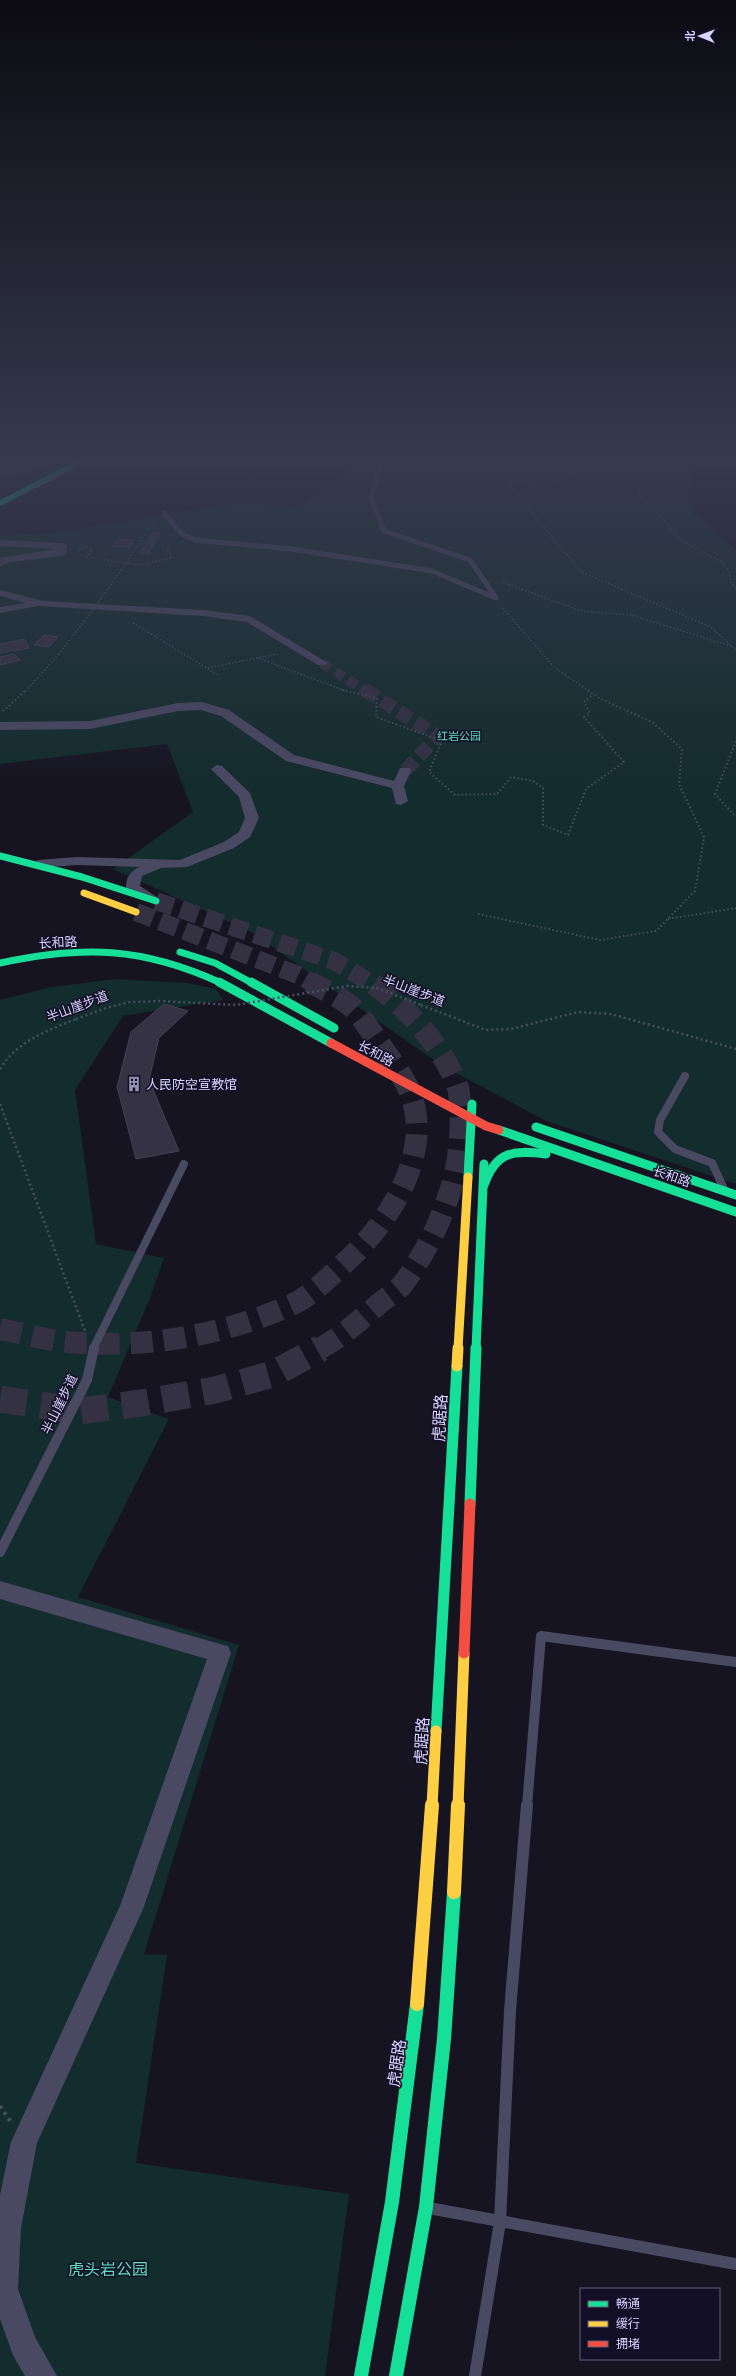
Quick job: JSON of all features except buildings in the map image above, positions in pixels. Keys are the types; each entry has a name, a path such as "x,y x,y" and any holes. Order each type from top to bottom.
{"street":[{"path":"0,593 43,604 203,613 250,619 322,663"},
{"path":"0,610 43,604"},
{"path":"0,726 90,725 178,707 202,706 225,714 290,758 398,786"},
{"path":"38,864 76,861 182,864 229,845 245,834 252,818 245,796 217,769"},
{"path":"401,801 398,786 405,771"},
{"path":"0,856 38,864 156,901"},
{"path":"156,901 133,888 133,880 137,872 163,864"},
{"path":"72,888 136,912"},
{"path":"170,948 215,963 340,1032"},
{"name":"长和路","path":"0,963 38,956 86,954 127,955 158,959 201,974 486,1126 736,1212"},
{"name":"虎踞路","path":"361,2376 392,2202 414,2038 428,1882 472,1104"},
{"name":"长和路","path":"524,1123 736,1195"},
{"path":"483,1192 492,1163 506,1155 526,1152 548,1154 591,1163"},
{"path":"396,2376 426,2207 444,2039 454,1888 484,1155"},
{"path":"0,1590 220,1653 131,1909 24,2142 6,2228 4,2289 23,2345 42,2376"}],"lane":[{"path":"406,567 432,571 496,598"},
{"path":"475,567 496,598"},
{"path":"685,1076 660,1120 658,1132 675,1149 712,1163 726,1192"},
{"name":"半山崖步道","path":"0,1552 87,1380 92,1352 184,1164"},
{"path":"475,2376 500,2222 510,2011 541,1636 736,1662"},
{"path":"392,2202 736,2264"}],"path":[{"path":"9,706 46,670 73,638 123,567"},
{"path":"577,567 581,572 711,627 736,650"},
{"path":"726,567 729,571 731,583 736,588"},
{"path":"479,573 581,611 631,615 733,647"},
{"path":"478,914 600,940 656,932 695,891 704,837 679,784 682,748 652,722 593,695 554,667 496,598"},
{"path":"109,608 218,675"},
{"path":"207,668 300,649"},
{"path":"258,658 334,688 377,698 376,717 442,741 429,772 455,795 497,794 511,777 533,781 544,788 543,825 568,835 586,789 624,762 584,717 590,713 584,702 593,695"},
{"path":"736,741 715,794 736,817"},
{"path":"668,919 736,908"},
{"name":"半山崖步道","path":"0,1069 4,1061 37,1036 76,1019 129,1002 154,1001 211,1006 251,1004 330,987 362,986 387,991 438,1013 486,1030 511,1029 578,1012 611,1014 736,1049"},
{"path":"0,1104 92,1352"}],"green space":[{"name":"红岩公园","path":"0,567 736,567 736,1184 546,1121 441,1065 251,932 113,869 193,812 167,744 0,764"},
{"name":"虎头岩公园","path":"115,979 187,983 216,989 223,1000 123,1016 75,1090 96,1244 164,1258 150,1298 108,1397 169,1419 78,1597 239,1645 144,1954 167,1955 136,2163 349,2194 325,2376 0,2376 0,1000 52,987"}],"tunnel":[{"path":"322,663 366,691"},
{"path":"365,690 438,736 405,771"},
{"path":"156,901 334,961 371,983"},
{"path":"136,912 298,975 312,983"},
{"path":"0,1329 59,1341 96,1344 125,1344 183,1338 211,1332 266,1315 300,1300 316,1289 366,1241 394,1204 404,1183 412,1161 416,1139 416,1117 411,1095 405,1081 360,1016 344,1001 310,982"},
{"path":"319,1349 351,1328 403,1284 428,1245 438,1223 454,1178 458,1155 460,1132 459,1095 452,1073 444,1058 422,1028 396,1002 370,982"},
{"path":"0,1399 80,1411 142,1403 215,1390 273,1374 321,1348"}],"traffic: fast":[{"path":"0,856 82,877 156,901"},
{"path":"0,963 39,955 100,951 120,952 159,959 181,966 225,985 331,1043"},
{"path":"180,952 215,963 334,1028"},
{"path":"468,1177 472,1104"},
{"path":"536,1127 736,1195"},
{"path":"499,1130 736,1212"},
{"path":"484,1185 488,1173 493,1165 506,1155 524,1152 546,1154"},
{"path":"470,1504 484,1164"},
{"path":"436,1731 457,1366"},
{"path":"396,2376 426,2207 444,2039 454,1892"},
{"path":"361,2376 392,2202 417,2004"}],"traffic: slow":[{"path":"84,893 136,912"},
{"path":"457,1366 468,1177"},
{"path":"454,1892 464,1653"},
{"path":"417,2004 427,1882 436,1731"}],"traffic: jam":[{"path":"331,1043 486,1126 499,1130"},
{"path":"464,1653 470,1504"}],"place":[{"name":"人民防空宣教馆","path":"134,1084"}]}
